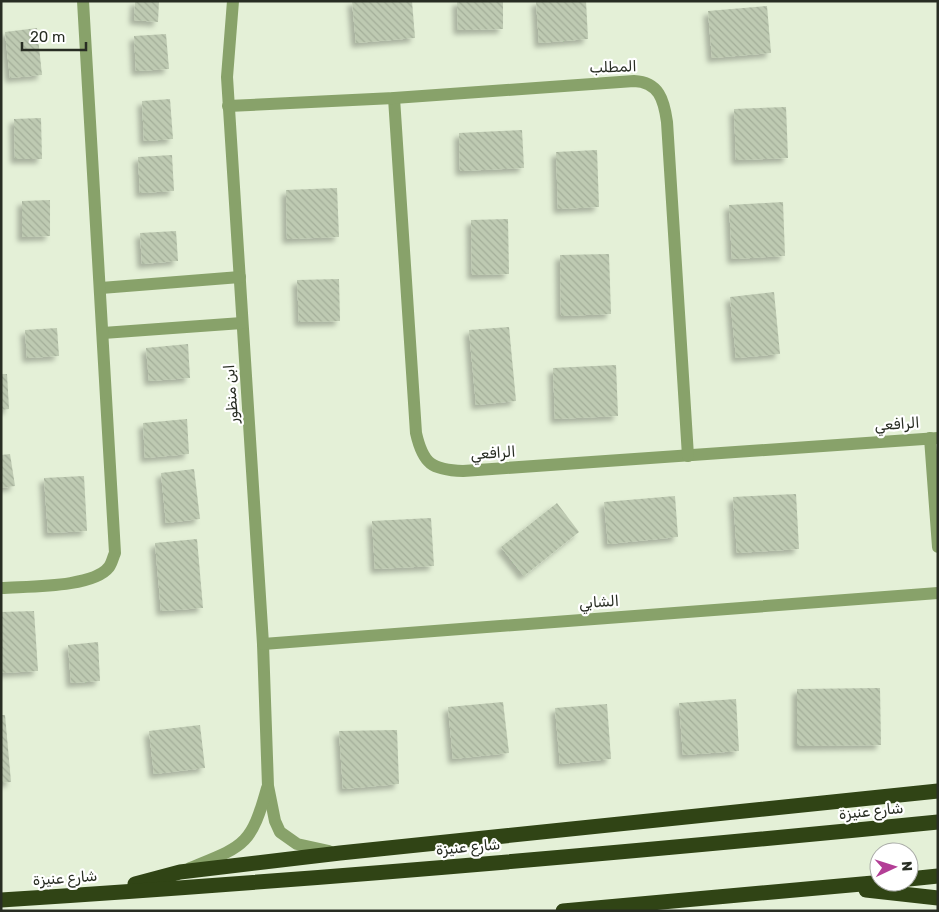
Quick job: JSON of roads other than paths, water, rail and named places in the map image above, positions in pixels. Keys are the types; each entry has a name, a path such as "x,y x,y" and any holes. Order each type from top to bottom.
{"highway":[{"path":"103,894 180,872 340,853 938,791"},
{"name":"شارع عنيزة","path":"1,900 103,894 715,844 938,822"},
{"path":"919,878 938,876"},
{"path":"563,911 869,884"},
{"path":"835,887 938,898"}],"street":[{"path":"1,588 83,581 98,576 109,567 115,553 104,333 82,1"},
{"name":"ابن منظور","path":"232,1 227,77 228,106 264,644 268,786 275,820 280,832 297,844 340,853"},
{"name":"المطلب","path":"228,106 394,98 634,81 644,81 655,87 661,95 667,122 688,456"},
{"name":"الرافعي","path":"394,98 416,433 420,451 428,463 444,470 464,471 934,438 938,547"},
{"path":"101,288 240,277"},
{"path":"104,333 242,323"},
{"name":"الشابي","path":"264,644 938,593"},
{"name":"ابن منظور","path":"180,872 235,850 249,836 258,821 268,786"}]}
